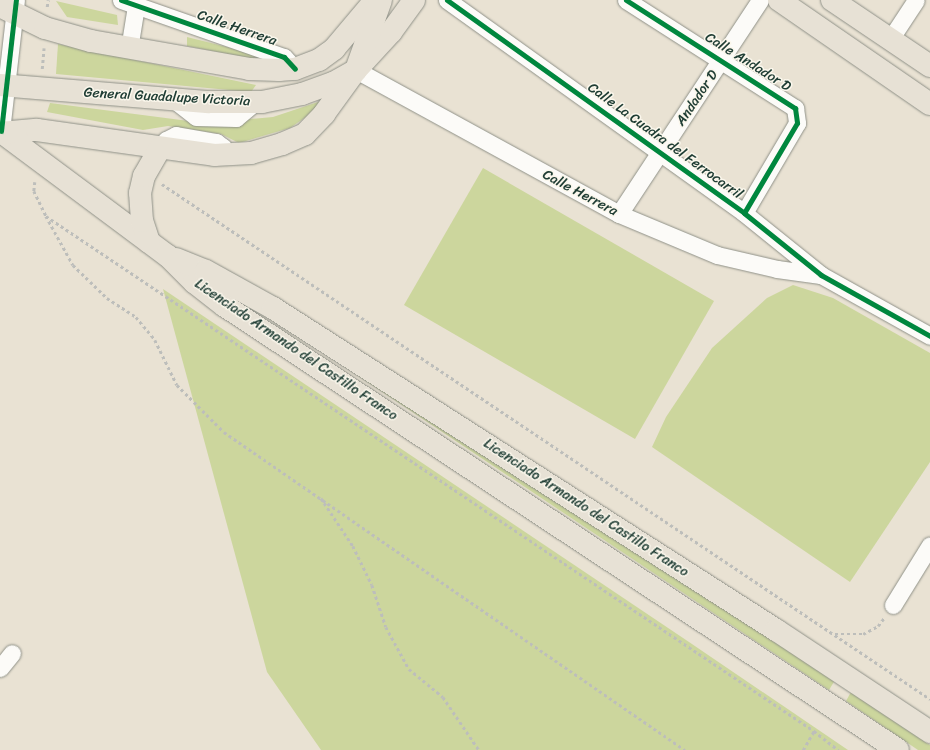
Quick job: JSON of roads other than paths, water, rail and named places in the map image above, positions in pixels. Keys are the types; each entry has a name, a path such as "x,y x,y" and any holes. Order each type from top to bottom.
{"main road":[{"path":"10,7 45,28 129,49 249,69 295,69 319,60 334,49 376,0"},
{"path":"0,131 37,130 160,148 226,155 251,153 282,144 305,134 324,114 356,70 381,0"},
{"name":"General Guadalupe Victoria","path":"4,86 173,99 254,102 302,94 333,83 356,70 391,32 414,0"},
{"path":"779,0 930,104"},
{"path":"832,0 891,38 930,66"},
{"path":"0,131 168,256"},
{"path":"149,242 139,207 145,172 160,148"},
{"name":"Licenciado Armando del Castillo Franco","path":"168,256 206,271 273,308 776,630 930,732"},
{"name":"Licenciado Armando del Castillo Franco","path":"168,256 194,282 242,318 898,750"}],"street":[{"name":"Calle La Cuadra del Ferrocarril","path":"448,0 744,213 820,275 930,336"},
{"name":"Calle Andador D","path":"626,0 788,101 798,115 797,123 744,213"},
{"name":"Andador D","path":"619,214 722,61 760,0"},
{"path":"891,38 916,0"},
{"name":"Calle Herrera","path":"128,3 284,57 295,69"},
{"path":"128,3 129,49"},
{"path":"0,131 10,7"},
{"name":"Calle Herrera","path":"356,70 619,214 717,255 777,269 820,275"},
{"path":"893,605 930,545"},
{"path":"0,668 12,653"}]}
